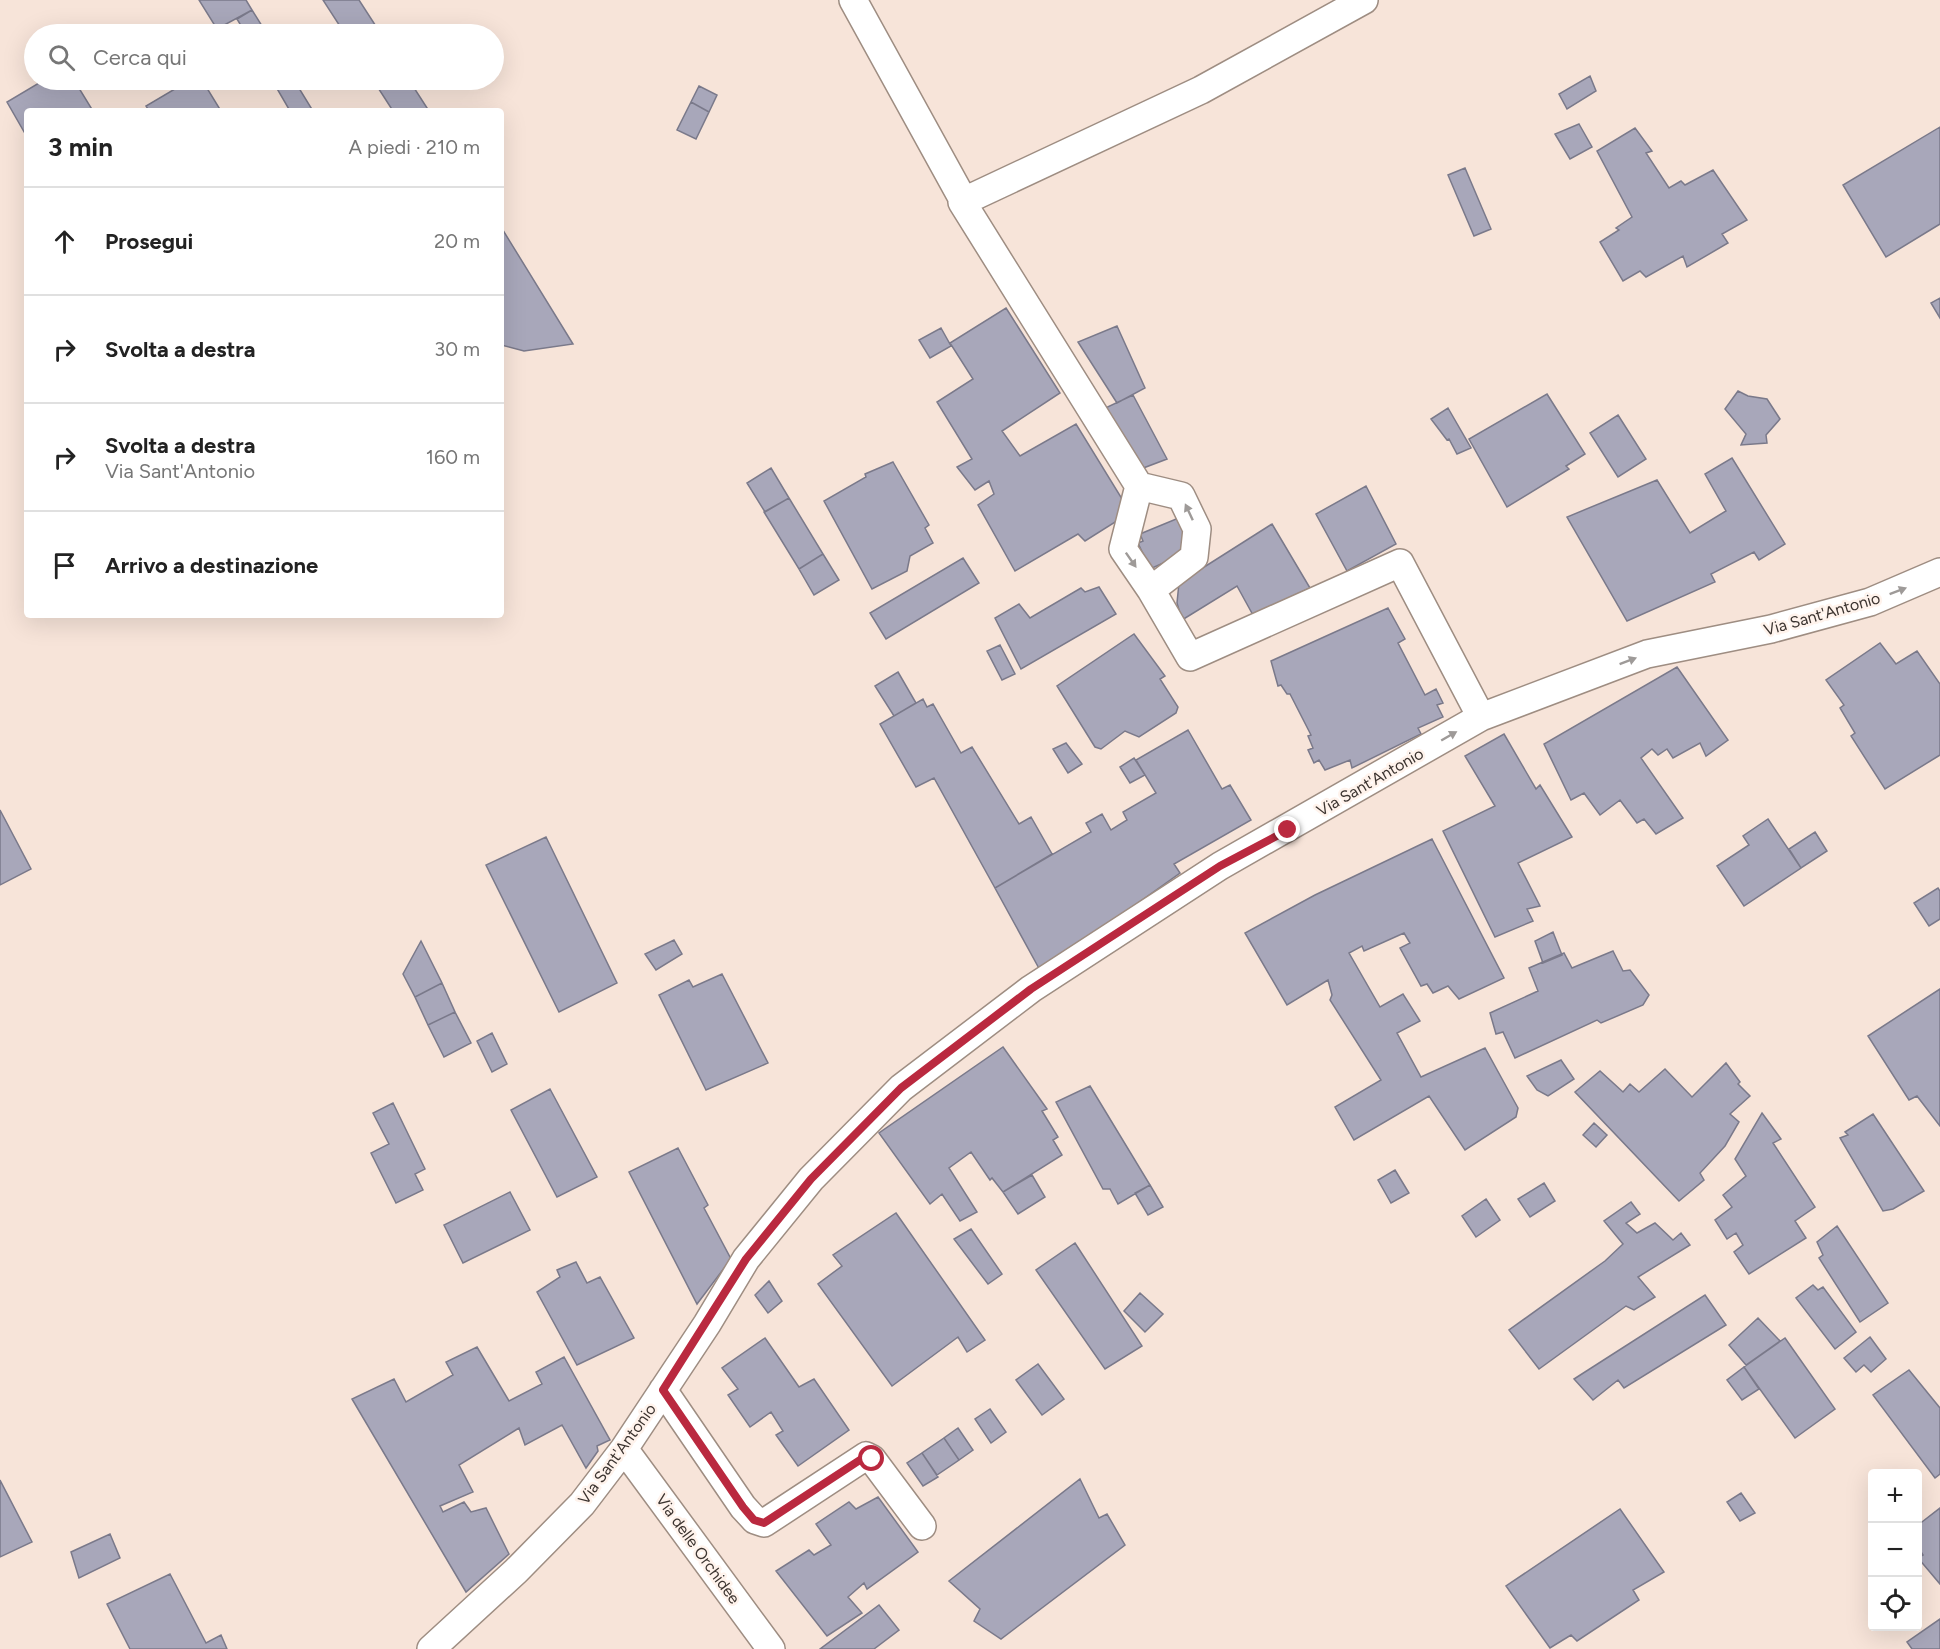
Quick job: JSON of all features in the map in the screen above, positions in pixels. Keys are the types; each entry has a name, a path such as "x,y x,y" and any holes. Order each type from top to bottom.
{"street":[{"path":"853,0 961,196"},
{"path":"1152,590 1194,557 1197,529 1181,496 1139,486 962,202 1201,90 1364,0"},
{"path":"1139,486 1123,549 1152,590 1190,657 1400,563 1481,717"},
{"name":"Via Sant'Antonio","path":"431,1649 516,1571 582,1504 624,1449 746,1259 811,1179 901,1088 1031,989 1220,866 1288,830 1481,717 1647,654 1771,629 1870,602 1940,572"},
{"path":"663,1390 754,1520 764,1523 866,1456 872,1459 922,1526"},
{"name":"Via delle Orchidee","path":"624,1449 771,1649"}],"building":[{"path":"199,0 246,0 252,10 226,24 214,24"},
{"path":"323,0 359,0 375,24 339,24"},
{"path":"252,10 261,24 240,24 237,19"},
{"path":"1590,76 1596,91 1567,109 1559,94"},
{"path":"699,86 717,95 709,112 691,102"},
{"path":"27,90 80,90 91,108 24,108 24,132 7,102"},
{"path":"173,90 208,90 219,108 147,108 146,106"},
{"path":"278,90 300,90 311,108 288,108"},
{"path":"379,90 415,90 427,108 391,108"},
{"path":"691,102 709,112 696,139 677,130"},
{"path":"1579,124 1592,147 1570,159 1555,134"},
{"path":"1940,127 1940,224 1886,257 1843,185"},
{"path":"1635,128 1652,151 1646,153 1669,188 1681,181 1685,185 1713,170 1747,220 1722,234 1728,243 1687,267 1683,256 1646,277 1640,271 1623,281 1600,242 1619,230 1616,228 1632,217 1597,151"},
{"path":"1465,168 1491,229 1474,236 1448,175"},
{"path":"504,232 573,344 524,351 504,346"},
{"path":"1940,298 1940,318 1931,303"},
{"path":"1006,308 1060,393 1002,431 1020,456 1076,424 1127,507 1120,519 1085,541 1078,534 1015,571 978,505 994,494 989,481 975,490 957,467 972,459 937,402 973,379 950,343"},
{"path":"1117,326 1145,388 1117,403 1078,342"},
{"path":"941,328 951,346 930,358 919,340"},
{"path":"1738,391 1748,396 1767,399 1780,419 1766,435 1767,443 1741,445 1746,434 1725,409"},
{"path":"1547,394 1585,454 1566,466 1569,469 1507,507 1469,439"},
{"path":"1133,395 1167,459 1138,470 1099,411"},
{"path":"1448,408 1471,448 1457,454 1449,439 1447,440 1431,419"},
{"path":"1618,415 1646,459 1618,477 1590,433"},
{"path":"1732,458 1785,544 1759,560 1754,552 1711,574 1715,582 1627,621 1567,517 1657,480 1690,533 1726,511 1705,474"},
{"path":"893,462 929,525 925,528 933,543 910,556 907,571 872,589 824,501 866,477 865,474"},
{"path":"771,468 789,498 765,512 747,483"},
{"path":"1366,486 1396,544 1347,571 1316,514"},
{"path":"789,498 823,554 799,569 764,512"},
{"path":"1181,517 1190,551 1150,569 1138,543 1143,541 1140,534"},
{"path":"1272,524 1310,588 1253,615 1237,586 1182,620 1177,603 1179,583"},
{"path":"823,554 839,580 814,595 799,569"},
{"path":"963,558 979,583 886,639 870,613"},
{"path":"1099,587 1116,614 1021,669 995,618 1019,604 1030,618 1081,588 1085,592"},
{"path":"1388,608 1405,639 1398,643 1425,695 1436,689 1443,703 1437,705 1443,717 1418,728 1421,734 1352,768 1350,760 1325,770 1319,760 1314,763 1308,750 1313,748 1308,736 1311,735 1290,694 1287,694 1281,685 1278,686 1271,661"},
{"path":"1134,634 1165,676 1160,679 1178,707 1176,713 1139,737 1125,731 1101,749 1095,747 1057,686"},
{"path":"1880,643 1896,664 1917,651 1940,684 1940,755 1885,789 1851,736 1855,733 1840,708 1844,705 1826,680"},
{"path":"1000,645 1015,674 1002,680 987,651"},
{"path":"1677,667 1728,740 1706,756 1700,743 1673,758 1667,749 1658,755 1652,749 1641,758 1683,818 1656,834 1644,819 1637,823 1620,800 1600,815 1584,793 1571,800 1544,744"},
{"path":"898,672 916,703 894,716 875,686"},
{"path":"923,699 927,707 933,704 961,753 972,747 1019,824 1031,817 1052,854 995,888 934,778 916,787 880,724"},
{"path":"1188,730 1222,789 1230,785 1251,820 1174,864 1180,873 1041,972 995,888 1091,832 1086,823 1102,814 1111,830 1127,820 1123,812 1156,793 1136,760"},
{"path":"1504,734 1536,789 1540,785 1572,837 1518,863 1540,906 1527,909 1533,921 1495,937 1443,831 1495,806 1465,756"},
{"path":"1066,743 1082,764 1068,773 1053,749"},
{"path":"1134,758 1145,775 1130,783 1120,767"},
{"path":"0,810 31,869 0,885"},
{"path":"1768,819 1801,868 1744,906 1717,866 1749,845 1743,836"},
{"path":"1815,832 1827,851 1801,868 1789,849"},
{"path":"546,837 617,983 559,1012 486,865"},
{"path":"1432,839 1504,978 1459,999 1448,986 1433,993 1427,984 1421,986 1400,948 1410,943 1404,933 1364,951 1362,946 1349,953 1380,1007 1403,994 1420,1021 1397,1033 1421,1077 1485,1048 1518,1108 1516,1117 1465,1150 1429,1096 1354,1140 1335,1107 1381,1080 1330,1000 1332,995 1328,980 1287,1005 1245,933 1315,895"},
{"path":"1938,888 1940,891 1940,919 1929,926 1914,903"},
{"path":"1553,932 1562,955 1543,963 1535,941"},
{"path":"674,940 682,954 656,970 645,954"},
{"path":"421,941 442,983 415,997 403,974"},
{"path":"1613,951 1623,971 1630,970 1649,995 1643,1005 1601,1023 1597,1020 1515,1058 1503,1032 1496,1034 1490,1013 1538,991 1529,968 1564,953 1572,968"},
{"path":"722,974 768,1063 706,1090 659,995 689,980 693,987"},
{"path":"442,983 455,1012 428,1025 415,997"},
{"path":"1940,989 1940,1126 1917,1096 1909,1100 1868,1036"},
{"path":"455,1012 471,1043 444,1057 428,1025"},
{"path":"492,1033 507,1064 492,1072 477,1041"},
{"path":"1003,1047 1047,1109 1042,1111 1058,1137 1053,1140 1062,1155 1003,1192 992,1178 990,1180 971,1152 949,1168 977,1212 960,1221 942,1194 930,1204 879,1133"},
{"path":"1561,1060 1574,1079 1548,1096 1537,1090 1527,1076"},
{"path":"1726,1063 1740,1082 1738,1084 1750,1096 1730,1114 1739,1122 1725,1146 1700,1173 1704,1180 1679,1201 1575,1092 1600,1071 1623,1092 1630,1084 1639,1092 1665,1069 1692,1097"},
{"path":"1090,1086 1150,1185 1118,1204 1110,1189 1103,1189 1056,1102"},
{"path":"550,1089 597,1177 557,1197 511,1110"},
{"path":"393,1103 425,1169 415,1174 423,1190 396,1203 371,1153 389,1144 373,1113"},
{"path":"1762,1113 1781,1139 1773,1143 1815,1207 1795,1221 1806,1238 1749,1274 1734,1252 1743,1245 1736,1233 1727,1239 1715,1220 1732,1207 1723,1195 1746,1176 1735,1159"},
{"path":"1873,1114 1924,1191 1893,1209 1883,1211 1840,1138 1848,1135 1845,1132"},
{"path":"1594,1123 1607,1135 1596,1147 1583,1135"},
{"path":"678,1148 708,1205 704,1208 731,1259 697,1304 629,1172"},
{"path":"1395,1170 1409,1193 1391,1203 1378,1180"},
{"path":"1032,1175 1045,1197 1018,1214 1003,1192"},
{"path":"1544,1183 1555,1201 1530,1217 1518,1199"},
{"path":"1150,1185 1163,1207 1148,1215 1135,1193"},
{"path":"510,1192 530,1230 463,1263 444,1225"},
{"path":"1486,1199 1500,1220 1476,1237 1462,1216"},
{"path":"1631,1202 1640,1214 1626,1223 1637,1233 1655,1223 1673,1240 1681,1233 1690,1245 1638,1277 1655,1297 1634,1310 1626,1306 1539,1369 1509,1330 1605,1261 1623,1244 1604,1221"},
{"path":"896,1213 985,1340 967,1352 958,1337 892,1386 818,1284 842,1266 833,1255"},
{"path":"1837,1226 1888,1303 1860,1322 1819,1258 1823,1255 1817,1242"},
{"path":"971,1229 1002,1274 988,1284 954,1239"},
{"path":"1075,1243 1142,1346 1105,1369 1036,1270"},
{"path":"576,1262 587,1283 600,1277 634,1338 577,1365 537,1292 560,1277 557,1270"},
{"path":"769,1281 782,1301 768,1313 755,1295"},
{"path":"1813,1285 1818,1290 1823,1287 1856,1332 1835,1349 1796,1298"},
{"path":"1140,1293 1163,1314 1145,1332 1124,1311"},
{"path":"1705,1295 1726,1325 1624,1388 1618,1380 1593,1400 1574,1379"},
{"path":"1758,1318 1780,1341 1746,1365 1729,1345"},
{"path":"1870,1337 1886,1359 1871,1372 1864,1365 1856,1372 1844,1358"},
{"path":"765,1338 799,1387 814,1379 849,1430 798,1466 776,1435 783,1431 771,1412 750,1427 728,1395 738,1389 722,1368"},
{"path":"1785,1338 1835,1409 1795,1438 1744,1367"},
{"path":"477,1347 509,1401 542,1384 536,1372 564,1357 610,1440 597,1446 598,1451 586,1468 562,1425 525,1445 519,1428 459,1465 473,1492 440,1506 443,1512 464,1502 471,1512 486,1508 509,1554 466,1592 352,1399 394,1379 406,1402 453,1375 446,1362"},
{"path":"1038,1364 1064,1399 1042,1415 1016,1380"},
{"path":"1744,1367 1759,1389 1742,1400 1727,1380"},
{"path":"1909,1370 1940,1408 1940,1474 1935,1478 1873,1395"},
{"path":"990,1409 1006,1432 991,1443 975,1419"},
{"path":"958,1428 973,1450 959,1460 944,1438"},
{"path":"944,1438 959,1460 937,1475 922,1453"},
{"path":"922,1453 938,1477 923,1486 907,1463"},
{"path":"1080,1479 1099,1518 1107,1514 1125,1545 1001,1639 974,1621 980,1609 949,1581"},
{"path":"0,1480 32,1542 0,1557"},
{"path":"1741,1493 1755,1513 1740,1521 1727,1502"},
{"path":"878,1497 918,1552 867,1589 864,1583 848,1597 862,1613 827,1636 776,1571 809,1550 814,1555 831,1545 816,1524 849,1502 856,1509"},
{"path":"1940,1508 1940,1584 1922,1563 1922,1522"},
{"path":"1620,1509 1664,1572 1633,1590 1639,1600 1577,1641 1571,1635 1550,1648 1506,1586"},
{"path":"110,1534 120,1558 79,1578 71,1552"},
{"path":"170,1574 206,1643 221,1635 227,1649 130,1649 107,1604"},
{"path":"879,1605 899,1630 874,1649 820,1649"},
{"path":"1940,1619 1940,1649 1912,1649 1907,1642"}],"route":[{"path":"872,1459 866,1456 764,1523 754,1520 663,1390 746,1259 811,1179 901,1088 1031,989 1220,866 1288,830"}]}
